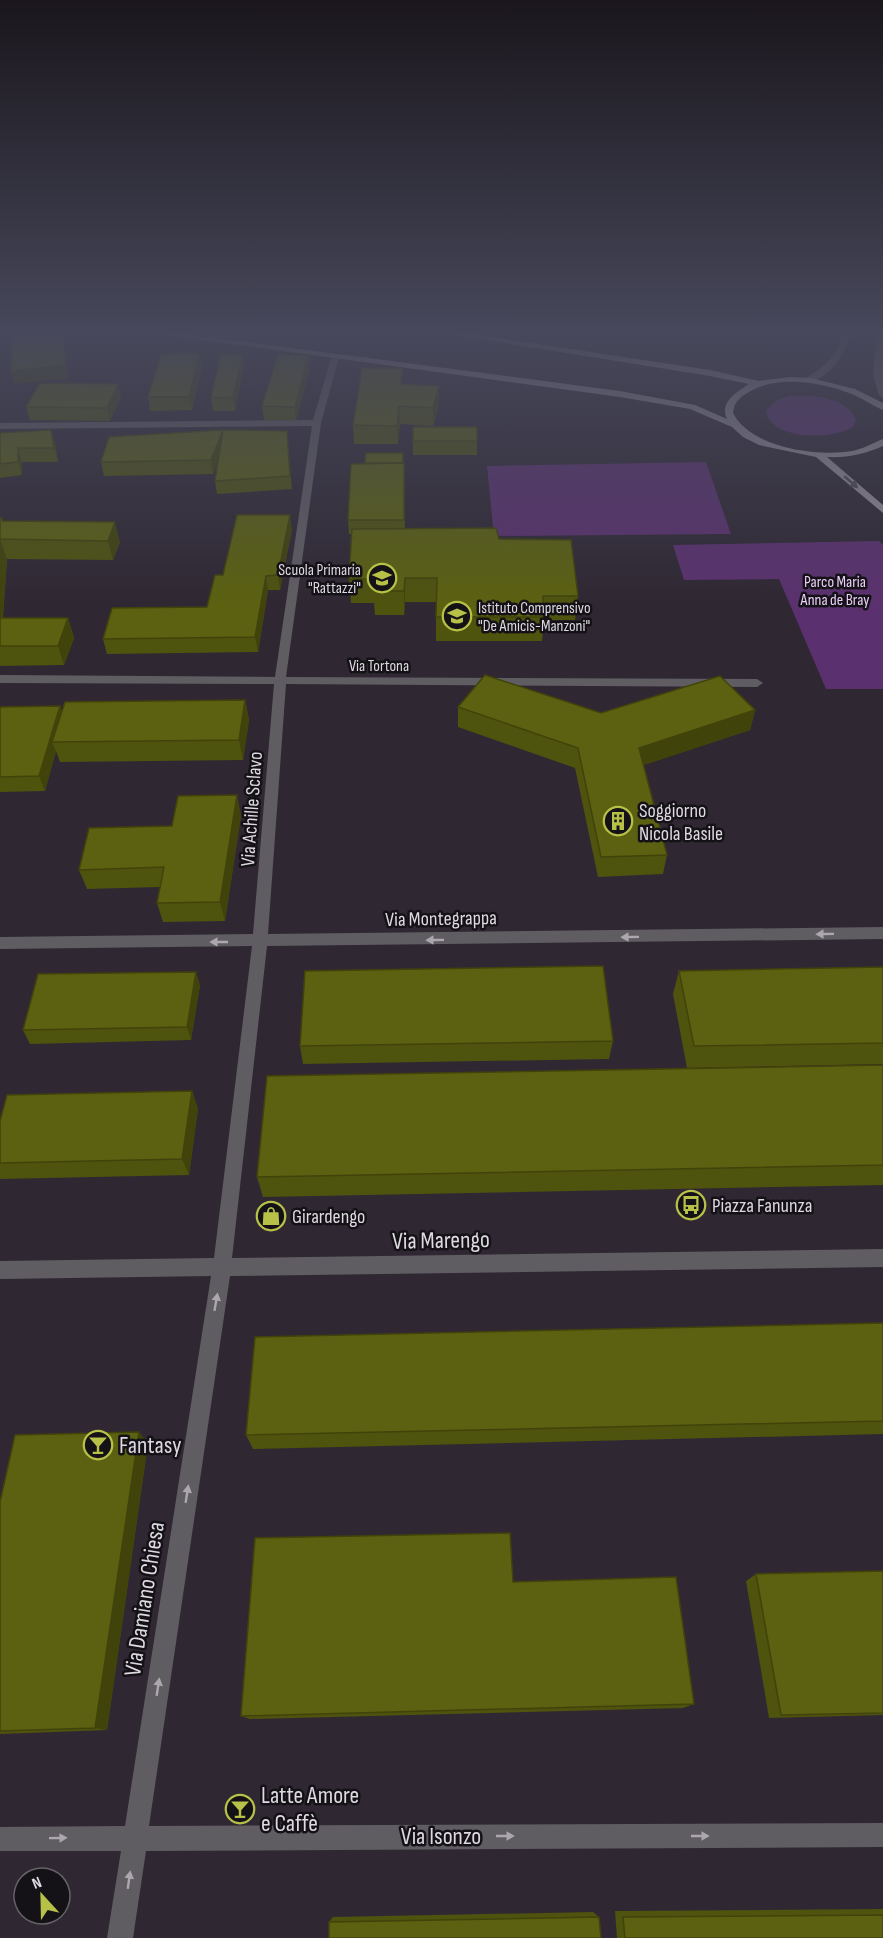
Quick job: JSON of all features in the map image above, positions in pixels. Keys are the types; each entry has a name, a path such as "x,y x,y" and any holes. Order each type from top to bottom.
{"main road":[{"path":"735,424 748,436 768,445 819,455 848,454 872,448 883,442"},
{"path":"819,455 883,510"}],"street":[{"path":"0,426 271,423"},
{"name":"Via Achille Sclavo","path":"222,1267 260,942 280,681 317,423"},
{"name":"Via Tortona","path":"0,679 758,683"},
{"name":"Via Montegrappa","path":"0,943 260,942 883,933"},
{"name":"Via Marengo","path":"0,1270 883,1258"},
{"name":"Via Damiano Chiesa","path":"120,1938 222,1267"},
{"name":"Via Isonzo","path":"0,1839 883,1835"}],"green space":[{"path":"773,423 855,423 853,427 844,431 817,436 803,435 778,428"},
{"path":"706,462 731,534 494,536 487,466"},
{"name":"Parco Maria Anna de Bray","path":"879,541 883,545 883,689 826,689 779,579 684,580 673,545"}],"building":[{"path":"353,423 397,423 397,426"},
{"path":"413,427 477,427 477,441 413,441"},
{"path":"51,430 54,448 18,448 18,462 0,464 0,433"},
{"path":"223,430 211,460 101,462 109,437"},
{"path":"223,430 287,431 290,476 215,481"},
{"path":"366,453 403,453 403,463 365,463"},
{"path":"404,463 404,520 348,520 351,464"},
{"path":"237,515 290,515 278,575 266,576 255,637 103,639 112,608 207,607 215,575 223,575"},
{"path":"0,518 2,521 115,522 108,541 0,539"},
{"path":"496,528 499,539 571,540 578,596 543,596 544,617 436,617 437,578 405,578 404,591 374,591 374,579 349,579 352,529"},
{"path":"0,618 68,618 58,646 0,646"},
{"name":"Soggiorno Nicola Basile","path":"485,675 601,713 720,676 755,710 639,748 667,855 601,857 578,748 458,707"},
{"path":"245,700 239,740 52,742 65,702"},
{"path":"60,706 39,776 0,777 0,707"},
{"path":"237,795 220,902 157,903 164,867 79,870 89,828 172,826 178,796"},
{"path":"603,966 613,1041 300,1046 305,971"},
{"path":"883,967 883,1043 694,1046 679,971"},
{"path":"196,972 187,1027 23,1030 38,974"},
{"path":"883,1065 883,1165 257,1177 267,1076"},
{"path":"192,1091 182,1159 0,1163 0,1121 7,1095"},
{"path":"883,1323 883,1421 246,1435 255,1337"},
{"path":"139,1432 95,1728 0,1731 0,1502 15,1435"},
{"path":"510,1533 513,1582 676,1577 694,1704 241,1716 255,1538"},
{"path":"883,1571 883,1713 781,1715 756,1574"},
{"path":"883,1915 883,1938 625,1938 623,1917"},
{"path":"599,1917 601,1938 329,1938 329,1922"}],"place":[{"name":"Scuola Primaria \"Rattazzi\"","path":"382,578"},
{"name":"Istituto Comprensivo \"De Amicis-Manzoni\"","path":"457,616"},
{"name":"Soggiorno Nicola Basile","path":"618,821"},
{"name":"Piazza Fanunza","path":"691,1205"},
{"name":"Girardengo","path":"271,1216"},
{"name":"Fantasy","path":"98,1445"},
{"name":"Latte Amore e Caffè","path":"240,1809"}]}
